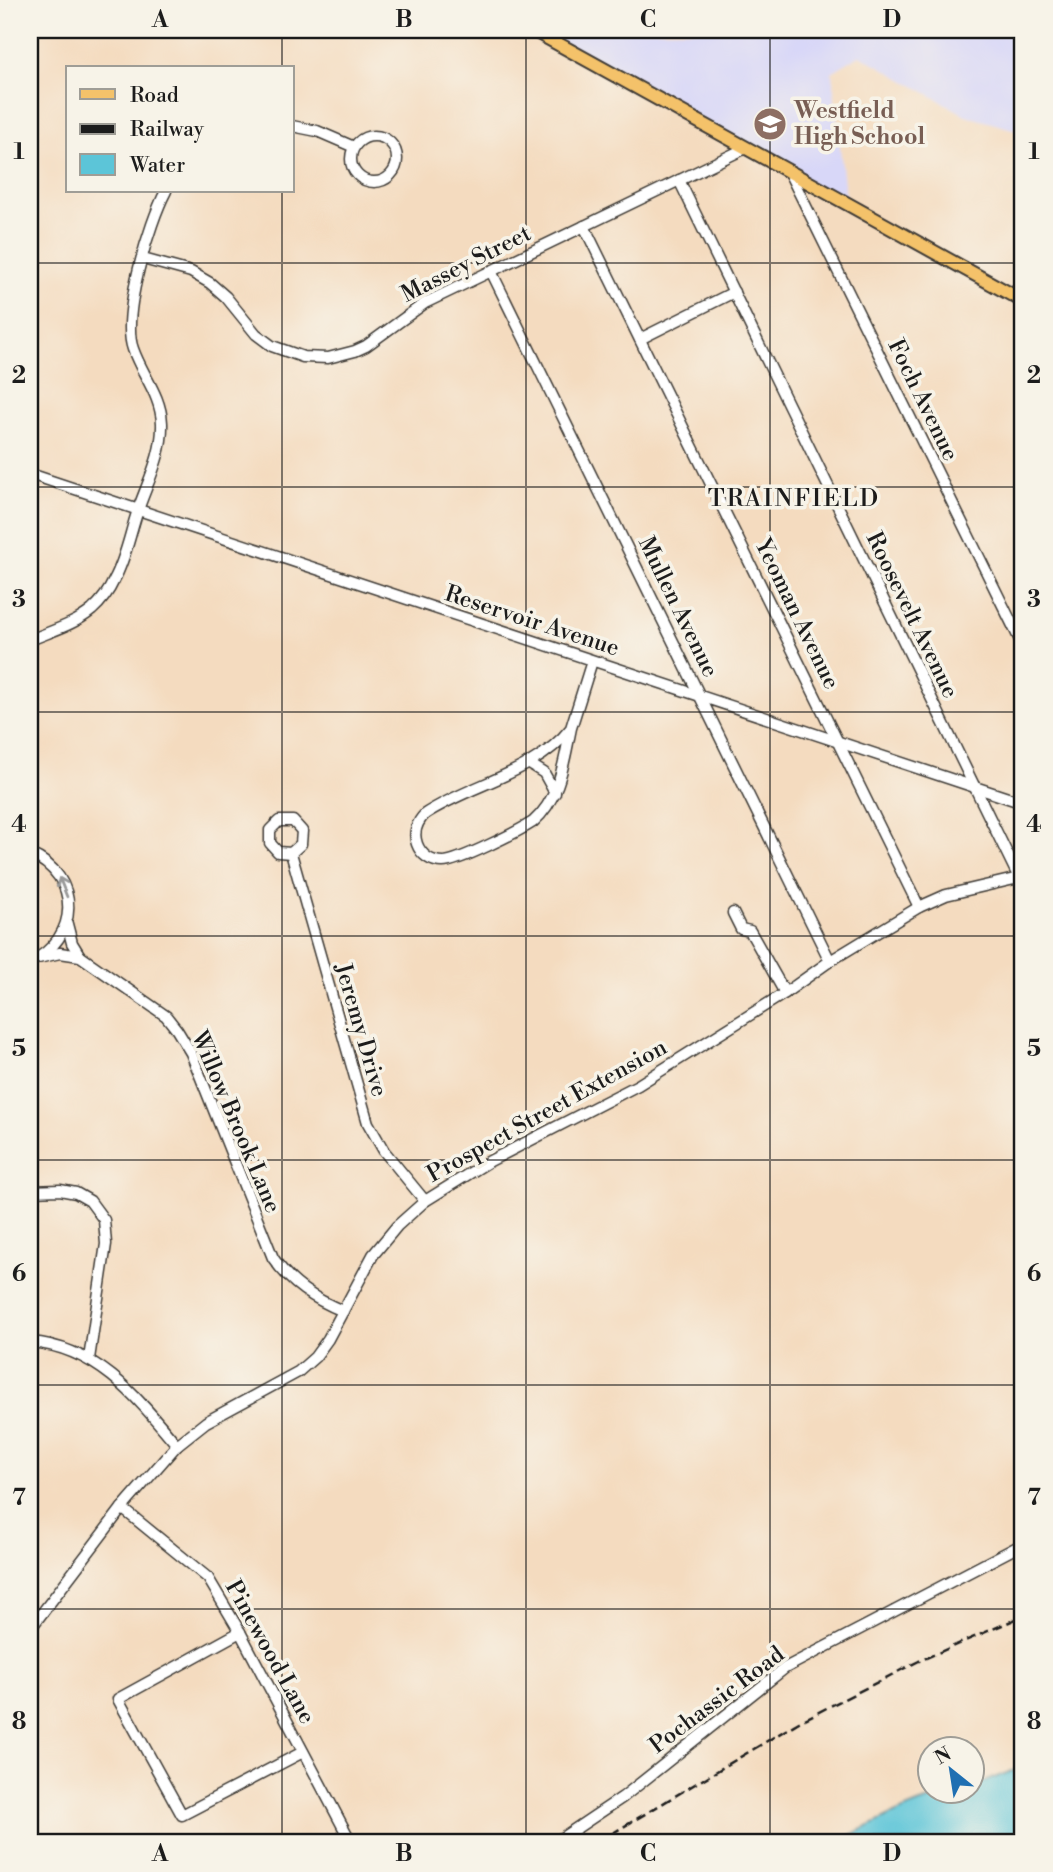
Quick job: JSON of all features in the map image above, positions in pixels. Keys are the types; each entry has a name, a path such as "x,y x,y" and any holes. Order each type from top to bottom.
{"main road":[{"path":"533,30 1023,301"}],"street":[{"path":"294,126 328,135 354,147"},
{"path":"369,136 387,140 394,147 397,156 394,170 379,181 370,182 362,178 351,164 354,147 369,136"},
{"name":"Massey Street","path":"143,259 201,277 226,297 263,341 292,355 328,358 355,351 425,303 746,148"},
{"name":"Foch Avenue","path":"789,172 1023,646"},
{"name":"Roosevelt Avenue","path":"679,180 1021,877"},
{"path":"30,640 73,622 99,602 117,574 156,464 162,421 158,401 136,356 129,329 132,299 156,212 166,192"},
{"name":"Yeoman Avenue","path":"584,226 919,907"},
{"name":"Mullen Avenue","path":"491,271 830,961"},
{"path":"640,339 734,292"},
{"name":"Reservoir Avenue","path":"30,474 592,661 837,739 1023,803"},
{"path":"571,728 551,749 528,763 425,814 416,830 416,842 422,852 437,862 455,859 530,824 541,815 555,793 571,728 592,661"},
{"path":"528,763 544,773 555,793"},
{"name":"Jeremy Drive","path":"291,853 365,1114 384,1151 425,1201"},
{"path":"30,854 47,863 59,877 67,894 66,922 72,943 80,956"},
{"name":"Prospect Street Extension","path":"30,1629 122,1508 177,1445 206,1422 306,1366 322,1347 373,1255 397,1226 425,1201 488,1162 638,1085 919,907 947,895 1021,877"},
{"path":"733,913 741,929 750,931 785,993"},
{"path":"34,960 59,939 66,922"},
{"path":"34,960 60,953 80,956"},
{"name":"Willow Brook Lane","path":"80,956 159,1010 177,1030 191,1053 272,1258 287,1277 306,1293 343,1311"},
{"path":"30,1191 60,1190 76,1193 90,1201 104,1220 106,1244 89,1359"},
{"path":"30,1342 62,1348 89,1359 124,1385 177,1445"},
{"name":"Pinewood Lane","path":"122,1508 208,1578 240,1632 351,1842"},
{"name":"Pochassic Road","path":"556,1842 623,1797 785,1668 1023,1544"},
{"path":"240,1632 118,1699 182,1815 303,1752"}],"shaded area":[{"name":"Westfield High School","path":"533,30 1023,30 1023,132 967,116 860,55 832,72 846,203"}],"water":[{"path":"1023,1770 1023,1830 980,1842 838,1842 916,1805 986,1806 986,1781 1012,1771"}],"railway":[{"path":"598,1842 799,1722 919,1661 1023,1616"}],"place":[{"name":"Westfield High School","path":"770,124"}],"district":[{"name":"TRAINFIELD","path":"794,499"}]}
